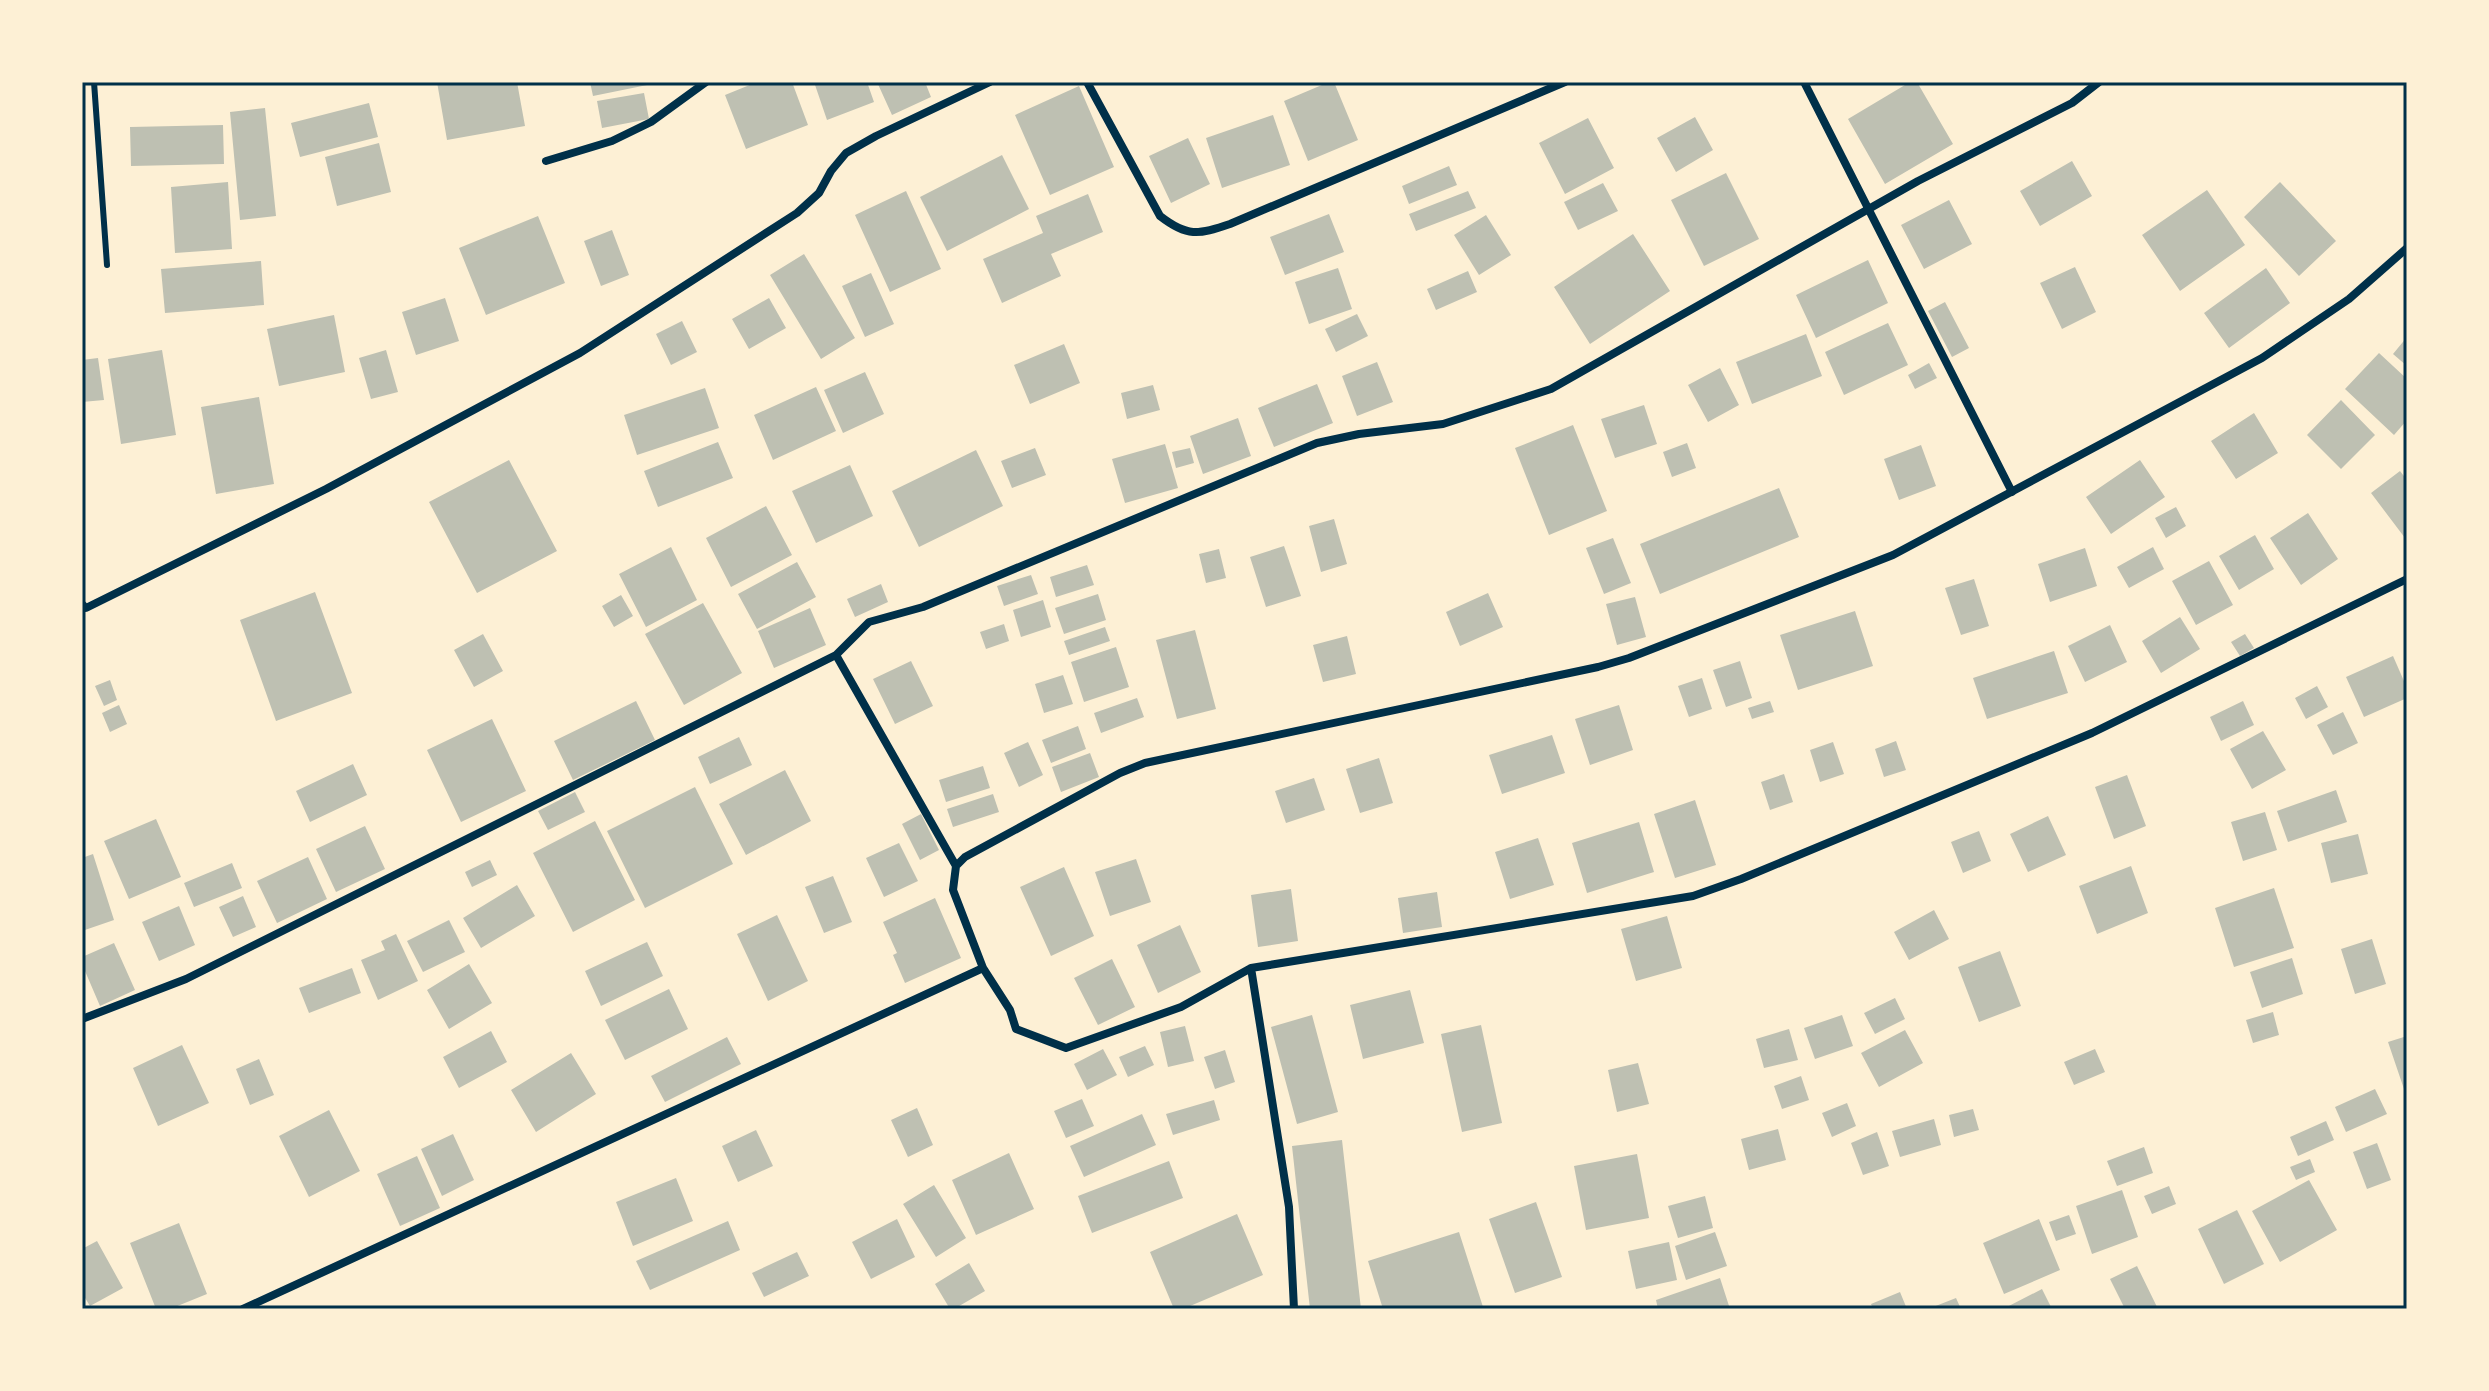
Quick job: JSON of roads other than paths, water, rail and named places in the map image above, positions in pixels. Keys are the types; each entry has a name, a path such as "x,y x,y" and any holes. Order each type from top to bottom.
{"street":[{"path":"546,161 612,141 651,122 706,82"},
{"path":"83,608 326,489 580,353 797,213 819,193 846,153 990,82"},
{"path":"1087,82 1160,216 1179,231 1202,234 1565,82"},
{"path":"1804,82 2012,492"},
{"path":"82,1019 186,979 836,655 869,622 923,607 1317,443 1359,434 1443,424 1551,389 1869,209 2072,103 2099,82"},
{"path":"956,866 965,857 1120,773 1145,763 1629,658 1893,555 2262,358 2349,299 2407,248"},
{"path":"836,655 956,866 953,890 983,968 1010,1010 1016,1029 1066,1048 1181,1007 1251,968 1693,896 1756,873 2092,733 2407,579"},
{"path":"243,1309 983,968"},
{"path":"1251,968 1289,1207 1294,1309"}],"lane":[{"path":"94,82 107,265"}]}
